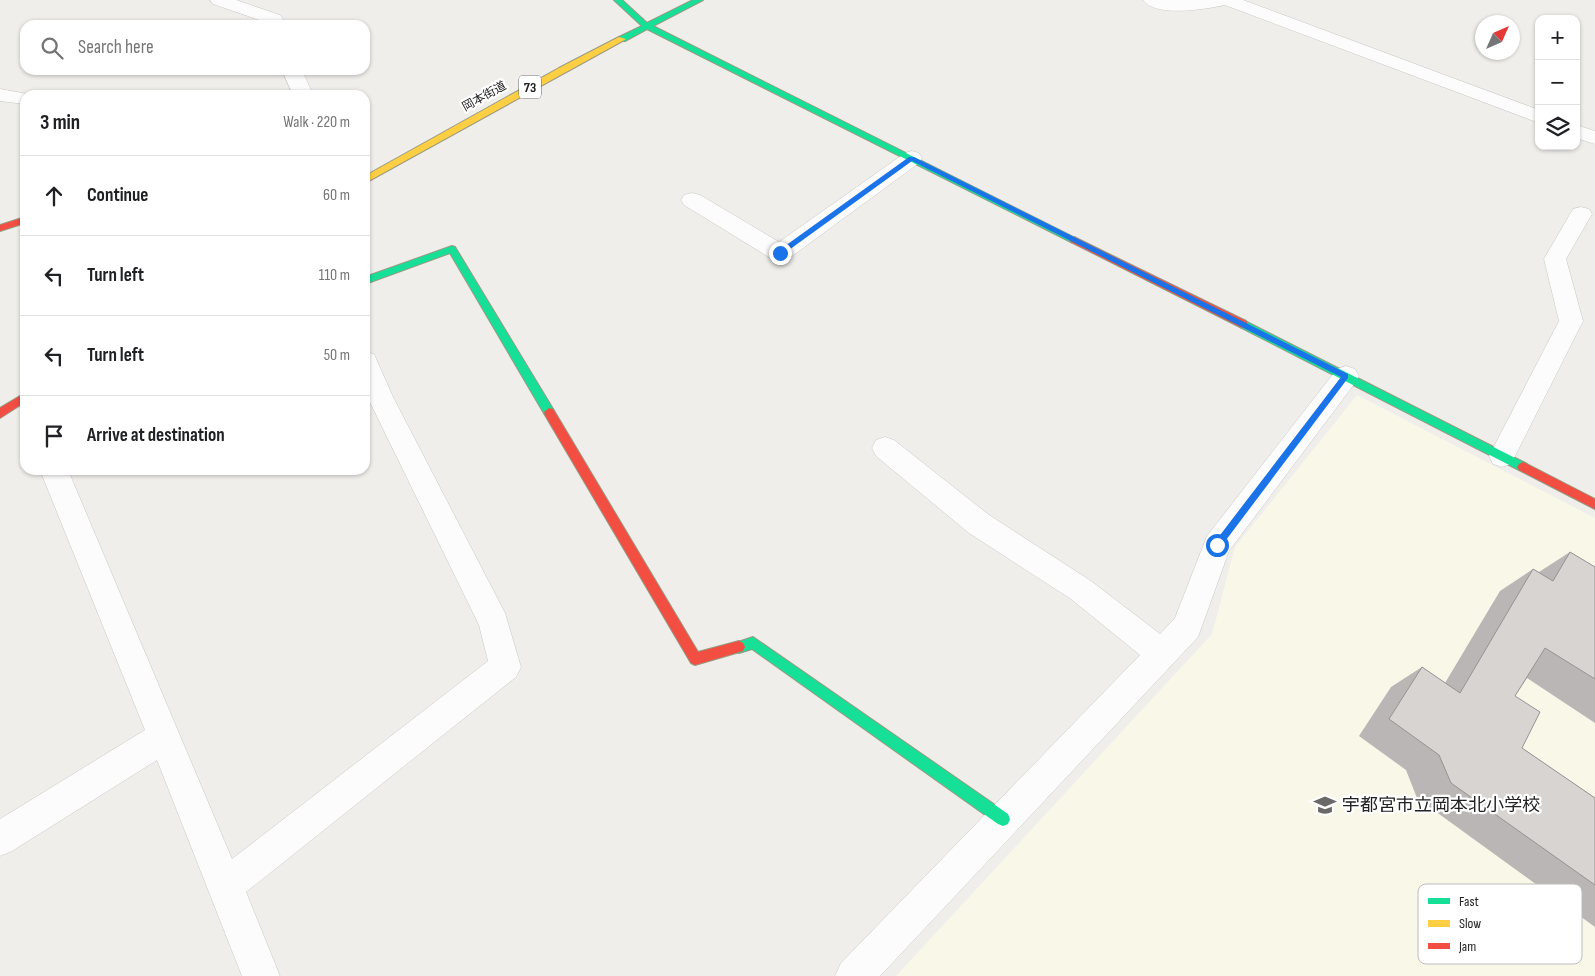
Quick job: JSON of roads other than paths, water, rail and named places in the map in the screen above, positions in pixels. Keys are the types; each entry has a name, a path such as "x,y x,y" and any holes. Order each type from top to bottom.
{"street":[{"path":"219,0 269,20"},
{"path":"272,0 274,20"},
{"path":"618,0 646,26 1346,376 1595,504"},
{"name":"岡本街道","path":"370,177 477,116 646,26 699,0"},
{"path":"1152,0 1172,5 1195,5 1226,0 1535,116"},
{"path":"294,75 301,90"},
{"path":"0,95 20,97"},
{"path":"1580,132 1595,138"},
{"path":"692,200 780,253 912,158"},
{"path":"1502,456 1571,321 1555,259 1581,214"},
{"path":"0,228 20,222"},
{"path":"370,279 452,249 695,659 753,643 1003,819"},
{"path":"226,886 505,667 494,623 380,397 370,373"},
{"path":"854,976 1188,627 1217,545 1346,376"},
{"path":"0,414 20,402"},
{"path":"885,448 979,524 1081,590 1162,654"},
{"path":"56,475 226,886 261,976"},
{"path":"0,839 164,737"}],"place":[{"name":"宇都宮市立岡本北小学校","path":"1325,805"}]}
